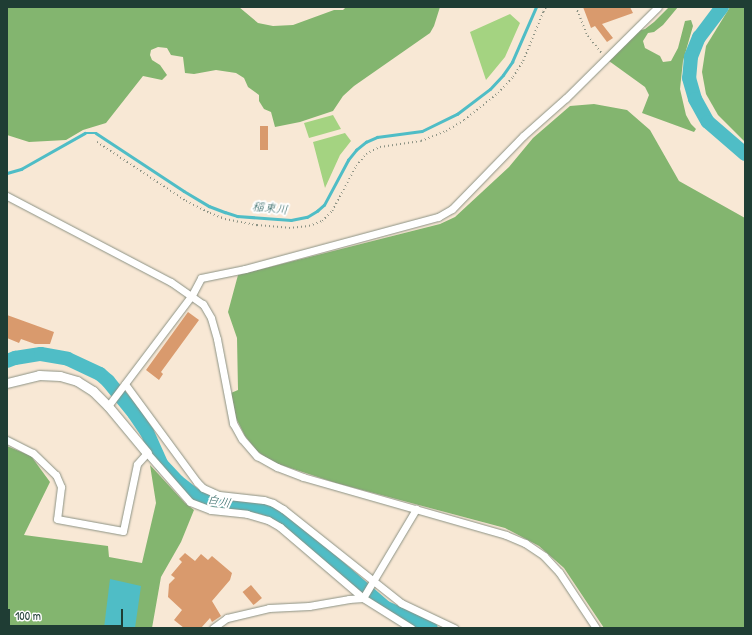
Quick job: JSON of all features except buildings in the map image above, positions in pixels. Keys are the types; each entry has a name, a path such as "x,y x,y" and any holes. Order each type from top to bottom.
{"street":[{"path":"108,406 192,295 201,278 245,269 438,217 452,209 523,136 566,98 658,7"},
{"path":"7,196 171,282 203,304 211,318 217,339 233,423 242,439 253,452 266,462 303,477 506,535 534,548 560,572 596,628"},
{"path":"7,383 39,375 60,376 84,385 108,406 190,502 211,510 247,514 268,520 280,527 363,598 411,628"},
{"path":"125,384 197,482 203,488 219,494 264,500 273,503 283,509 401,604 454,628"},
{"path":"7,440 33,453 56,474 61,487 57,519 123,530 137,464 147,452"},
{"path":"363,598 372,580 416,509"},
{"path":"213,628 227,618 269,608 309,606 349,598 363,598"}],"path":[{"path":"97,142 186,201 225,219 257,225 289,228 309,226 322,221 332,211 356,166 366,154 380,147 421,141 446,131 464,120 498,92 513,76 523,61 546,7"},
{"path":"576,7 588,36 605,58"}],"green space":[{"path":"7,7 239,7 258,23 273,26 293,25 334,10 343,10 346,7 440,7 434,26 430,33 354,86 343,96 333,111 300,122 275,127 271,112 264,109 259,101 259,95 248,87 244,78 236,73 216,70 194,74 185,73 183,57 171,55 167,48 158,47 151,50 150,55 152,60 160,65 167,75 162,80 143,76 106,123 83,130 66,140 29,142 7,135"},
{"path":"669,7 678,7 663,25 654,32 648,33 643,41 645,48 660,56 663,62 671,61 678,48 685,21 691,20 693,26 683,61 680,89 686,115 696,129 694,132 642,113 649,95 645,87 609,61 637,31 645,29"},
{"path":"730,7 745,7 745,142 718,115 706,94 702,72 706,46"},
{"path":"510,14 520,23 505,57 486,80 470,32"},
{"path":"594,104 627,110 650,130 679,181 745,218 745,628 604,628 564,568 539,546 505,528 336,483 272,462 257,451 245,436 236,418 231,393 238,390 237,338 228,312 238,275 440,224 455,217 509,167 533,138 570,106"},
{"path":"333,115 341,129 309,138 304,123"},
{"path":"345,133 351,141 340,155 325,188 313,142"},
{"path":"7,446 31,456 50,482 24,535 108,546 109,557 142,563 156,503 150,465 185,503 194,510 181,542 161,577 152,628 7,628"}],"water":[{"path":"110,579 141,586 135,628 104,628"}],"waterway":[{"name":"稲束川","path":"7,173 21,169 85,133 96,133 209,206 237,216 291,220 307,217 324,205 348,160 356,150 366,142 377,137 422,131 457,114 490,89 503,75 512,62 536,7"},
{"path":"722,7 699,37 691,57 689,78 695,99 708,122 745,154"},
{"name":"白川","path":"7,361 15,358 41,354 68,359 100,374 108,381 134,413 147,432 162,465 178,482 196,496 211,501 261,507 275,512 386,608 431,628"}]}
